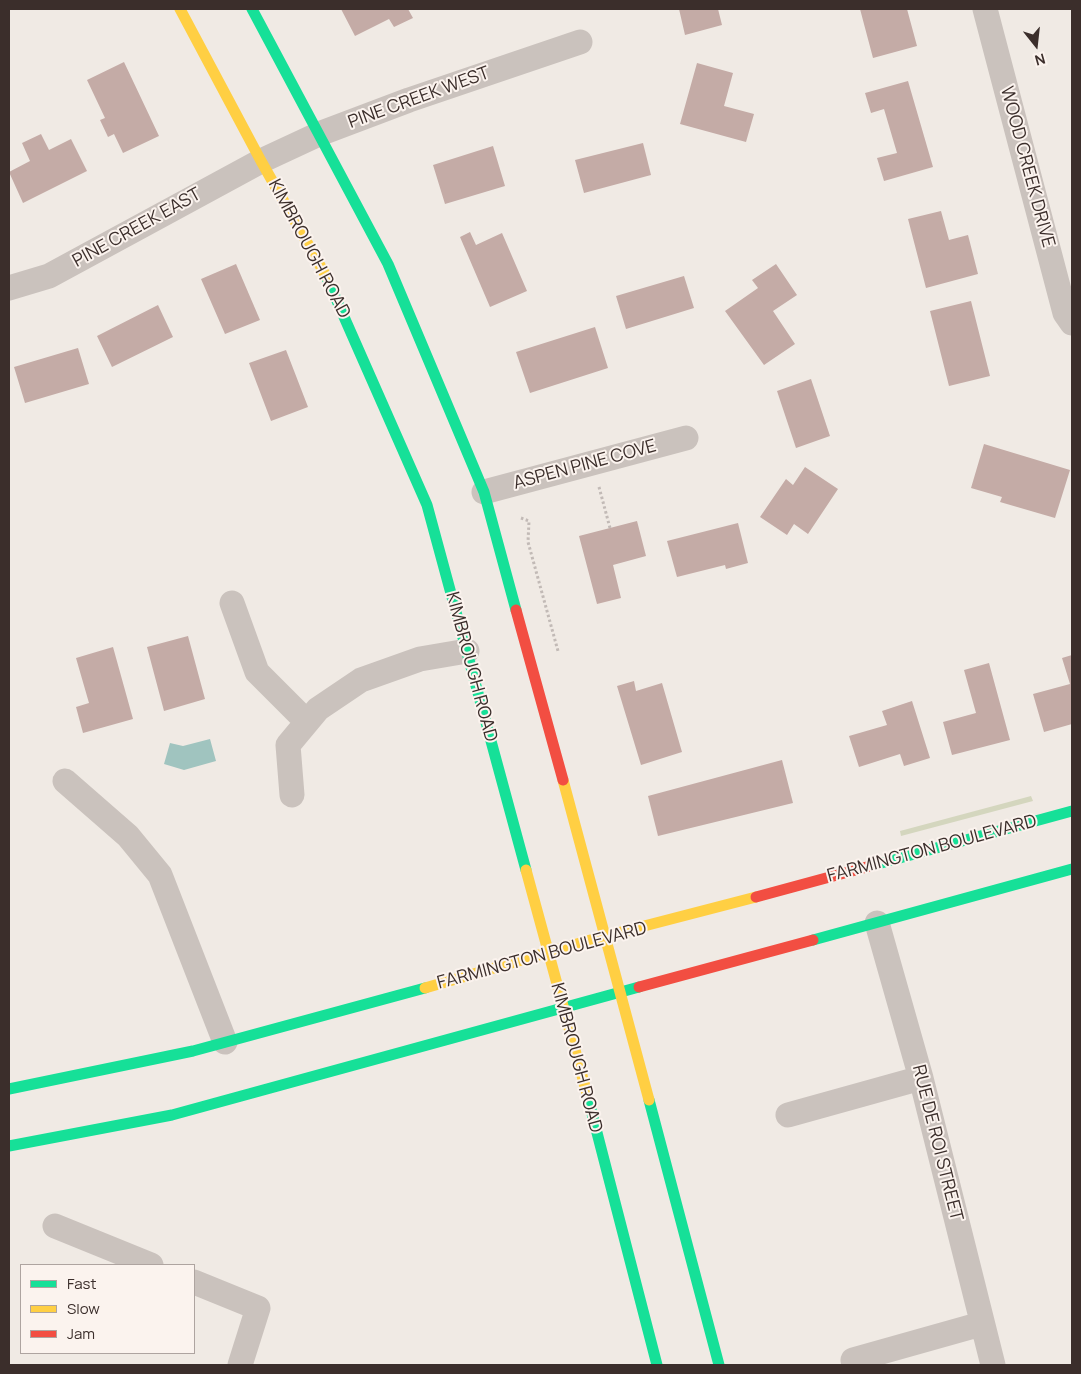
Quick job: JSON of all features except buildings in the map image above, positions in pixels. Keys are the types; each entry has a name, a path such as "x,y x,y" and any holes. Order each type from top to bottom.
{"street":[{"name":"KIMBROUGH ROAD","path":"180,9 261,161 334,289 423,496 564,1008 657,1365"},
{"path":"252,9 388,264 484,492 606,935 719,1365"},
{"name":"WOOD CREEK DRIVE","path":"985,9 1066,313 1072,323"},
{"name":"PINE CREEK WEST","path":"261,161 319,134 409,100 580,42"},
{"name":"PINE CREEK EAST","path":"9,288 49,276 261,161"},
{"name":"ASPEN PINE COVE","path":"484,492 686,438"},
{"path":"232,603 257,672 308,722"},
{"path":"292,795 288,745 318,709 361,680 420,659 466,651"},
{"path":"65,781 128,836 160,875 225,1042"},
{"name":"FARMINGTON BOULEVARD","path":"9,1089 131,1067 548,953 606,935 653,925 1072,811"},
{"path":"9,1146 172,1115 1072,869"},
{"name":"RUE DE ROI STREET","path":"876,923 921,1078 981,1324 993,1365"},
{"path":"788,1115 921,1078"},
{"path":"55,1226 150,1264"},
{"path":"195,1282 258,1308 240,1365"},
{"path":"853,1360 981,1324"}],"path":[{"path":"597,481 610,528"},
{"path":"521,518 529,522 528,542 558,651"}],"green space":[{"path":"1031,796 1033,801 901,836 900,831"}],"water":[{"path":"210,739 216,761 184,770 164,764 170,743 183,746"}],"traffic: fast":[{"path":"252,9 388,264 484,492 516,610"},
{"path":"326,276 427,505 526,870"},
{"path":"874,865 1072,811"},
{"path":"813,940 1072,869"},
{"path":"9,1146 172,1115 639,987"},
{"path":"9,1089 193,1051 425,988"},
{"path":"587,1094 657,1365"},
{"path":"649,1100 719,1365"}],"traffic: slow":[{"path":"180,9 261,161 326,276"},
{"path":"563,780 649,1100"},
{"path":"526,870 587,1094"},
{"path":"425,988 594,939 756,897"}],"traffic: jam":[{"path":"516,610 563,780"},
{"path":"756,897 874,865"},
{"path":"639,987 813,940"}]}
